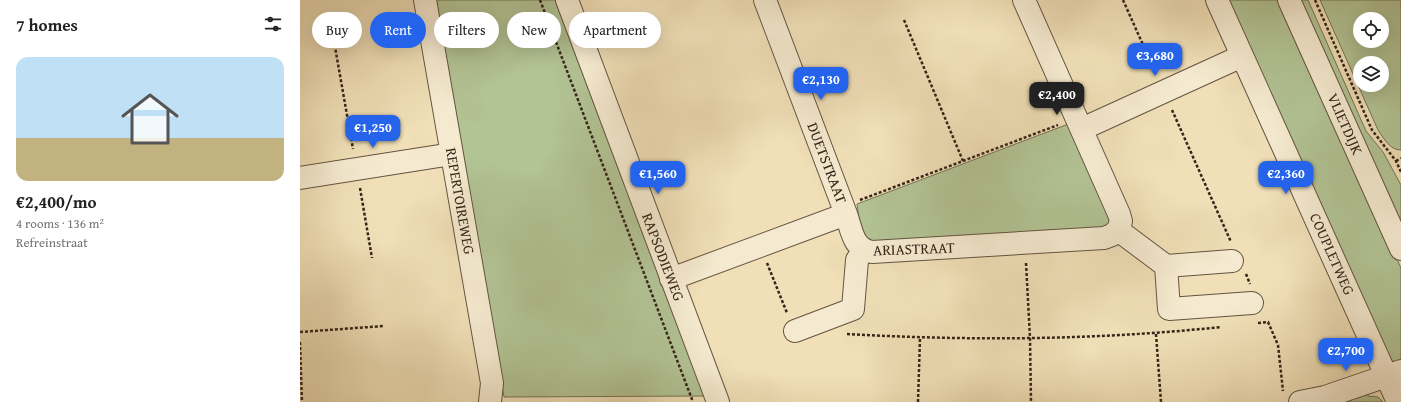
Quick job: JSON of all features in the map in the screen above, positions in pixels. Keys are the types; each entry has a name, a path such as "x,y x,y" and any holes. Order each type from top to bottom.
{"street":[{"name":"REPERTOIREWEG","path":"425,0 492,383 490,402"},
{"name":"RAPSODIEWEG","path":"567,0 718,402"},
{"name":"DUETSTRAAT","path":"765,0 844,210"},
{"path":"1024,0 1119,214 1121,221 1118,230 1166,266 1236,258"},
{"name":"COUPLETWEG","path":"1217,0 1242,56 1394,374 1398,402"},
{"name":"VLIETDIJK","path":"1289,0 1401,249"},
{"path":"1079,123 1164,92 1242,56"},
{"path":"300,178 452,154"},
{"path":"671,279 760,246 844,210"},
{"name":"ARIASTRAAT","path":"844,210 858,247 863,251 872,252 1104,238 1112,235 1118,230"},
{"path":"794,332 853,309 857,260 863,251"},
{"path":"1166,266 1169,310 1255,307"},
{"path":"1292,398 1325,397 1394,374"}],"path":[{"path":"540,0 693,402"},
{"path":"1123,0 1236,258 1255,307 1268,322 1278,345 1292,398"},
{"name":"VLIETDIJK","path":"1315,0 1372,130 1400,166 1401,172"},
{"path":"904,20 962,161"},
{"path":"335,48 372,258"},
{"path":"844,210 962,161 1079,123"},
{"path":"1396,161 1401,158"},
{"path":"1024,243 1030,338 1031,402"},
{"path":"760,246 794,332"},
{"path":"1255,307 1268,322"},
{"path":"300,332 384,326"},
{"path":"846,334 920,338 1030,338 1156,334 1223,327"},
{"path":"1156,334 1161,402"},
{"path":"918,402 920,338"},
{"path":"300,342 302,402"}],"green space":[{"path":"434,0 557,0 569,32 569,48 575,48 705,396 504,397 442,48 499,48 499,12 436,12"},
{"path":"1228,0 1280,0 1401,268 1401,362 1392,361 1383,344"},
{"path":"1298,0 1308,0 1366,131 1383,152 1401,185 1401,228"},
{"path":"1320,0 1401,0 1401,150 1397,150 1390,146 1378,130 1361,92 1389,92 1389,56 1353,56 1353,74"},
{"path":"1071,123 1113,214 1106,231 870,241 861,233 857,204"},
{"path":"1367,391 1368,396 1378,397 1383,402 1327,402"}]}
